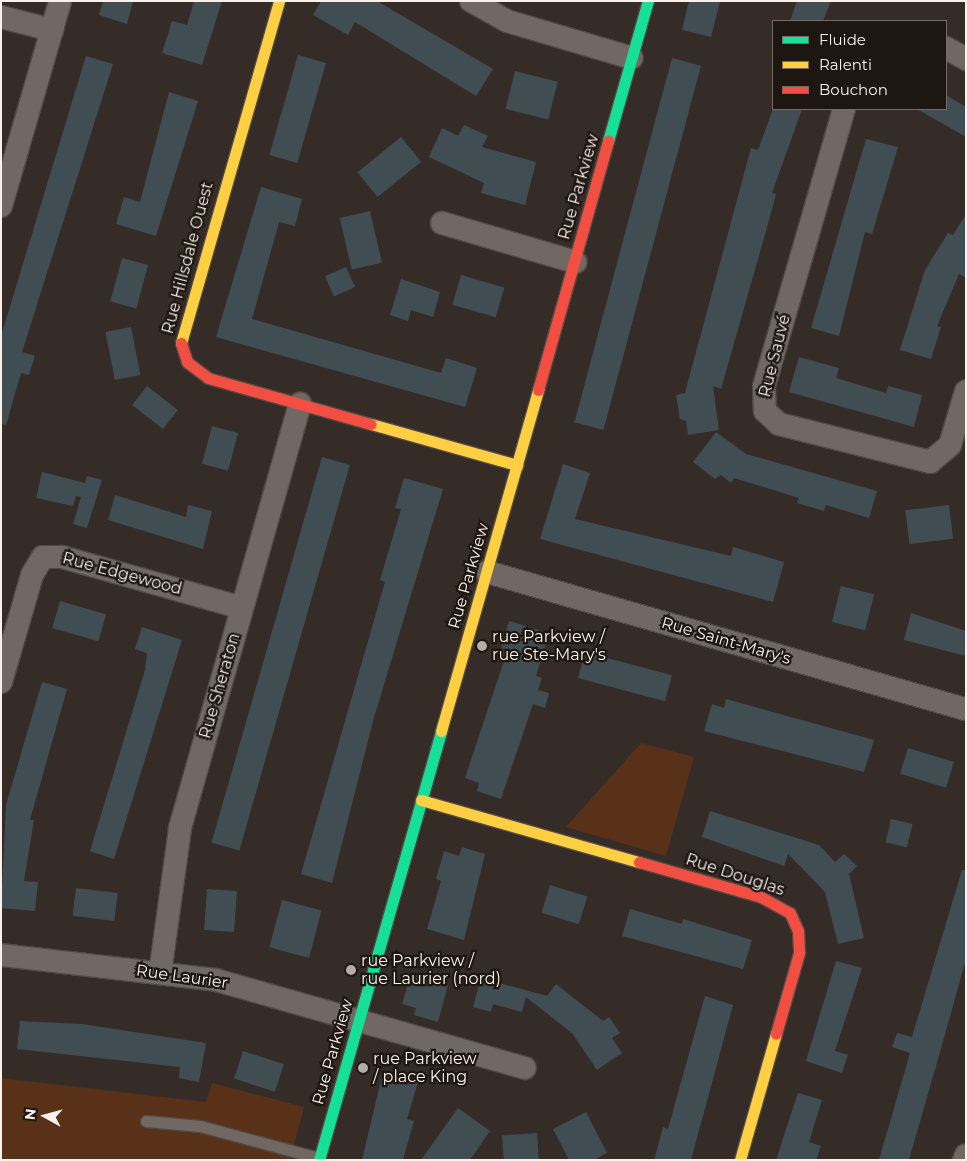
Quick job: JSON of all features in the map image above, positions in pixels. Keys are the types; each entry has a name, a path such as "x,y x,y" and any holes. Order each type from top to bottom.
{"street":[{"path":"1,206 60,1"},
{"name":"Rue Hillsdale Ouest","path":"279,1 184,325 182,345 187,362 199,374 517,465"},
{"path":"471,1 507,21 632,58"},
{"name":"Rue Parkview","path":"319,1159 648,1"},
{"path":"1,17 52,30"},
{"path":"947,49 966,60"},
{"name":"Rue Sauvé","path":"844,110 764,387 765,412 779,424 930,462 950,445 966,391"},
{"path":"442,223 574,262"},
{"name":"Rue Sheraton","path":"160,973 176,845 300,404"},
{"name":"Rue Edgewood","path":"1,682 32,575 44,557 62,557 242,608"},
{"name":"Rue Saint-Mary's","path":"487,572 966,708"},
{"name":"Rue Douglas","path":"421,800 761,897 790,913 798,931 799,953 740,1160"},
{"name":"Rue Laurier","path":"1,955 216,980 525,1068"},
{"path":"964,1160 966,1155"}],"lane":[{"path":"146,1121 200,1126 319,1159"}],"shaded area":[{"path":"641,743 694,757 666,856 566,827"},
{"path":"1,1078 206,1102 212,1083 304,1107 290,1160 1,1160"}],"building":[{"path":"103,1 133,1 127,24 99,15"},
{"path":"194,1 222,1 202,65 162,53 172,21 187,25"},
{"path":"321,1 377,1 493,69 476,96 355,22 348,35 313,15"},
{"path":"689,1 720,1 711,37 682,30"},
{"path":"797,1 831,1 823,20 790,20"},
{"path":"298,55 326,63 297,163 269,155"},
{"path":"86,56 113,64 22,352 35,356 29,375 21,373 6,425 1,424 1,336"},
{"path":"672,58 701,66 603,430 574,422"},
{"path":"515,71 558,82 548,119 506,109"},
{"path":"169,92 198,101 156,236 116,224 124,197 140,202"},
{"path":"947,96 966,107 966,137 919,110 947,110"},
{"path":"773,110 802,110 772,193 776,194 721,389 713,386 719,430 688,435 686,421 680,419 676,395 685,393 751,148 758,150"},
{"path":"464,125 488,136 482,147 536,162 525,205 481,193 484,183 429,157 442,128 458,136"},
{"path":"401,137 421,162 378,197 357,172"},
{"path":"866,139 898,147 872,234 865,232 839,336 811,328"},
{"path":"261,187 302,199 295,226 279,222 252,319 441,373 446,358 477,368 465,407 216,337"},
{"path":"370,211 382,263 352,270 340,218"},
{"path":"966,214 966,278 959,274 937,326 941,327 931,359 900,350 925,270 948,233 953,235"},
{"path":"122,258 148,265 136,308 110,301"},
{"path":"346,267 355,287 334,296 325,276"},
{"path":"461,275 504,287 496,317 452,305"},
{"path":"401,279 440,292 433,317 411,310 408,321 390,315"},
{"path":"131,327 140,375 115,380 105,332"},
{"path":"799,357 839,368 836,378 886,393 888,386 922,395 914,427 789,392"},
{"path":"147,386 178,410 163,429 132,405"},
{"path":"212,426 238,433 228,471 202,464"},
{"path":"716,432 746,454 877,491 869,518 826,505 824,511 797,503 799,498 734,478 731,483 721,475 715,479 693,462"},
{"path":"322,457 350,465 239,850 211,842"},
{"path":"563,464 590,473 575,519 731,556 733,547 784,562 773,602 540,539"},
{"path":"42,472 85,483 87,476 102,480 87,528 73,524 81,497 76,496 73,506 36,498"},
{"path":"404,478 443,489 373,721 332,883 301,874 385,582 380,580 401,509 395,508"},
{"path":"115,495 186,517 188,505 212,511 203,549 108,520"},
{"path":"949,505 953,539 909,544 905,510"},
{"path":"841,586 874,594 865,630 832,622"},
{"path":"60,601 106,614 98,641 52,628"},
{"path":"911,613 966,631 966,656 904,640"},
{"path":"509,621 549,633 536,676 542,678 538,690 549,693 545,708 533,704 501,799 477,791 479,783 465,778 504,661 498,659"},
{"path":"142,627 182,640 114,859 90,851 145,670 147,653 135,649"},
{"path":"585,652 672,675 665,701 578,678"},
{"path":"42,682 67,689 30,820 34,820 24,881 38,882 35,911 1,908 6,805"},
{"path":"726,699 874,740 864,772 704,731 712,704 724,708"},
{"path":"908,748 954,762 946,788 900,774"},
{"path":"710,811 819,845 835,862 844,854 857,866 849,874 864,938 838,944 825,892 788,854 784,866 702,837"},
{"path":"891,819 912,824 907,847 886,842"},
{"path":"462,847 485,854 464,940 427,929 441,881 436,879 444,851 459,856"},
{"path":"962,870 966,870 966,959 944,1038 909,1160 879,1160 910,1053 892,1047 897,1033 912,1037"},
{"path":"550,885 587,896 579,924 542,913"},
{"path":"76,888 118,893 114,921 73,916"},
{"path":"207,889 237,891 234,932 204,930"},
{"path":"282,900 322,911 309,958 269,947"},
{"path":"630,909 682,924 683,919 752,940 743,969 622,936"},
{"path":"836,961 862,968 835,1051 848,1055 842,1073 806,1061"},
{"path":"411,974 448,985 438,1022 414,1015 416,1008 402,1004"},
{"path":"481,978 547,996 556,984 603,1021 609,1017 620,1033 612,1038 622,1053 597,1070 572,1033 526,997 522,1012 493,1004 491,1012 473,1007"},
{"path":"705,996 733,1005 691,1160 654,1160 663,1127 668,1129"},
{"path":"20,1021 82,1024 206,1043 199,1082 179,1078 180,1067 17,1049"},
{"path":"243,1051 284,1064 275,1092 234,1079"},
{"path":"383,1072 418,1082 407,1119 414,1121 403,1160 362,1160"},
{"path":"798,1093 822,1100 809,1142 821,1146 816,1160 776,1160"},
{"path":"458,1108 490,1131 470,1160 421,1160"},
{"path":"586,1112 607,1153 594,1160 569,1160 553,1129"},
{"path":"537,1133 539,1160 504,1160 502,1135"}],"traffic: fast":[{"path":"608,141 648,1"},
{"path":"319,1160 441,731"}],"traffic: slow":[{"path":"181,343 279,1"},
{"path":"441,731 538,390"},
{"path":"371,424 517,465"},
{"path":"421,800 639,862"},
{"path":"740,1160 776,1034"}],"traffic: jam":[{"path":"538,390 608,141"},
{"path":"181,343 187,362 208,378 371,424"},
{"path":"639,862 761,897 790,913 798,931 799,953 776,1034"}],"place":[{"name":"rue Parkview / rue Ste-Mary's","path":"482,646"},
{"name":"rue Parkview / rue Laurier (nord)","path":"351,970"},
{"name":"rue Parkview / place King","path":"363,1068"}]}
